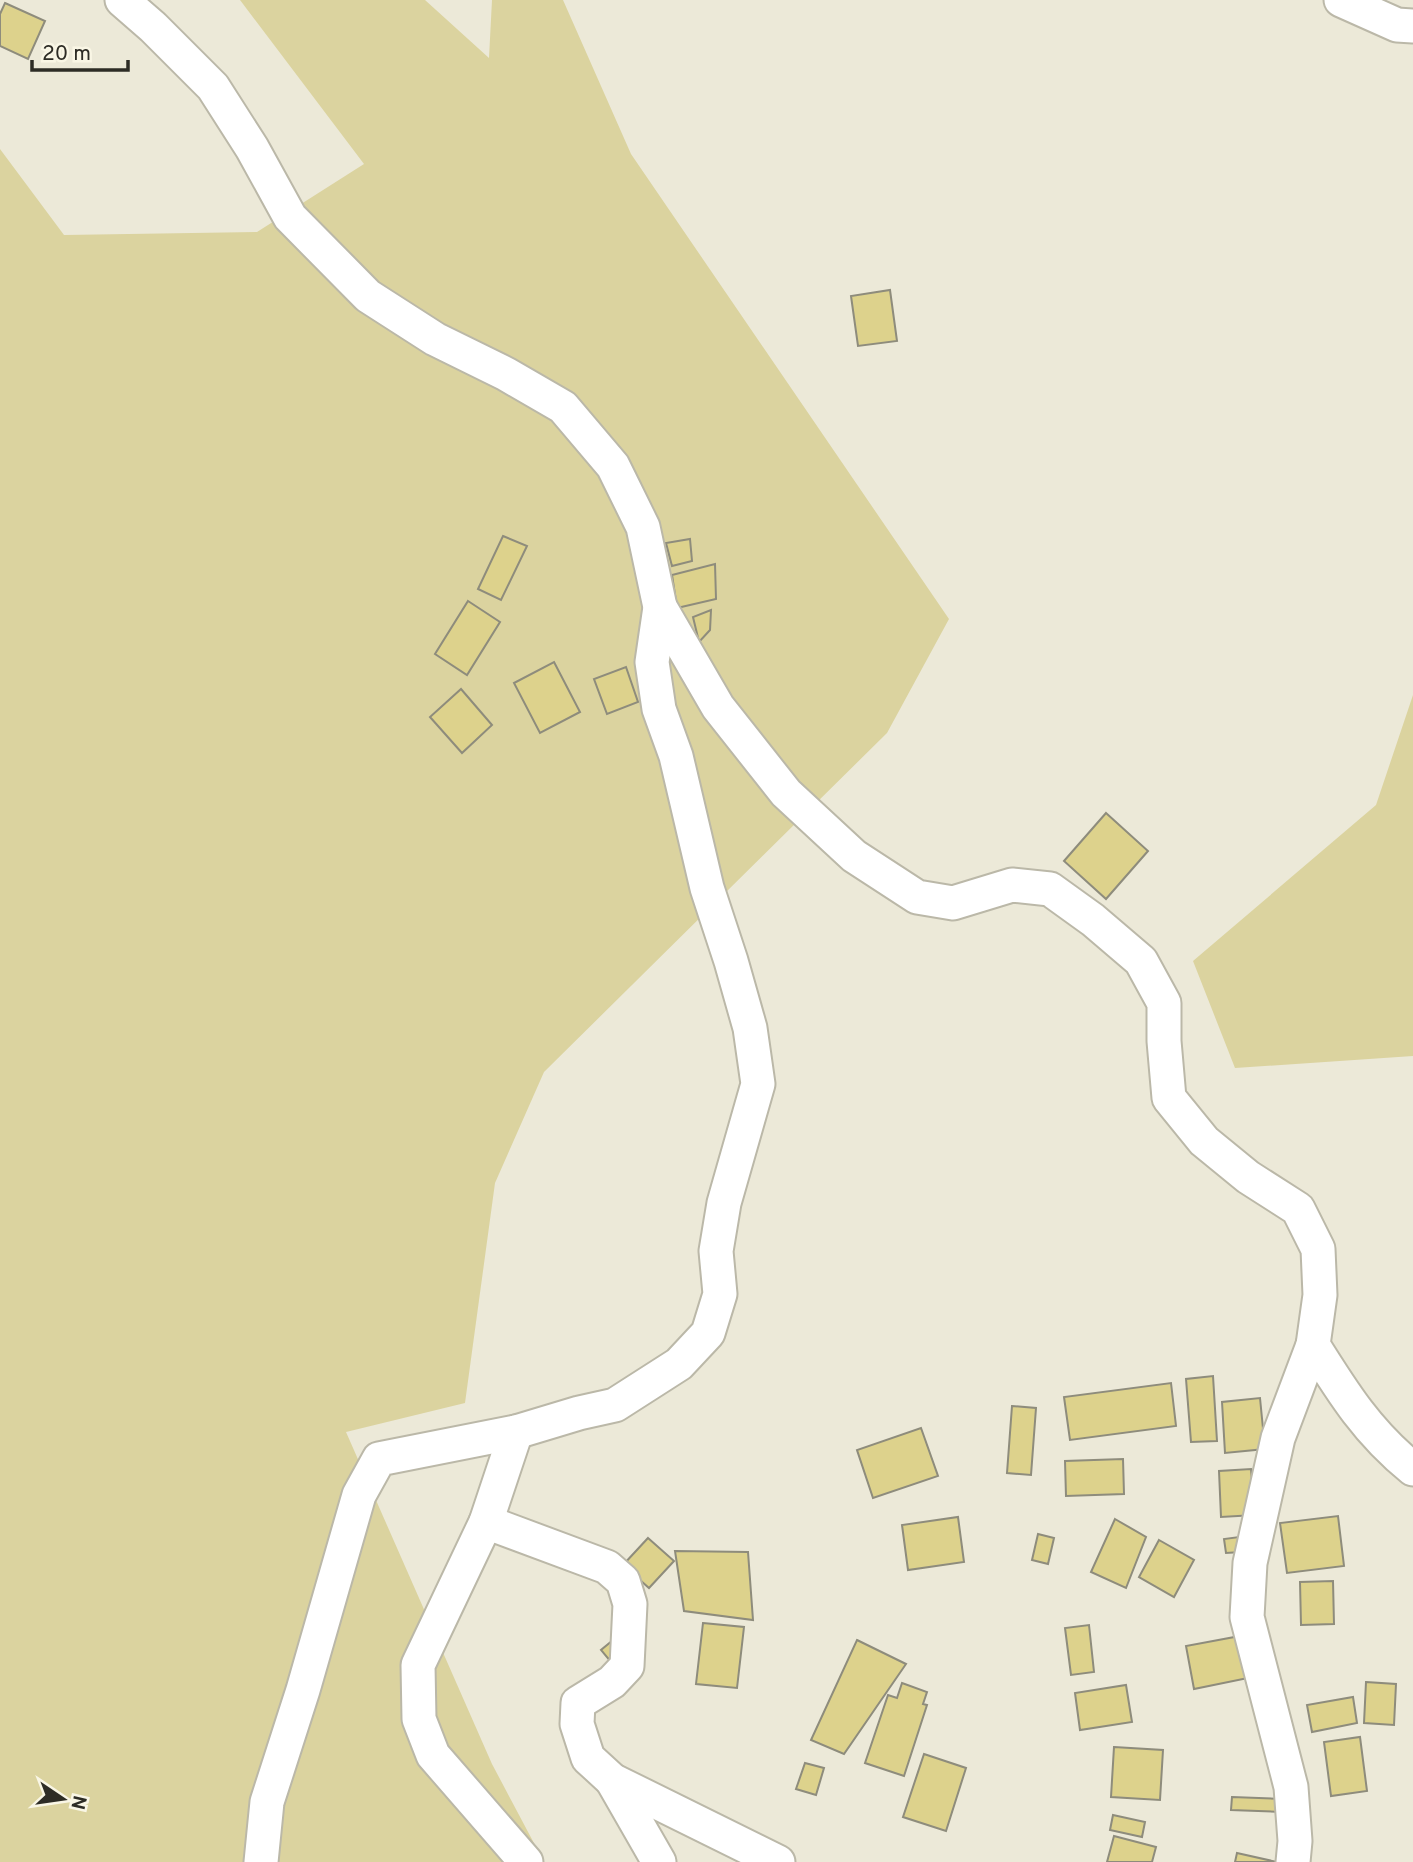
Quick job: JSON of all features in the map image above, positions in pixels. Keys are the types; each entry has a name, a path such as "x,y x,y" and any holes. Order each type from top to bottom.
{"street":[{"path":"122,0 213,87 252,148 290,217 368,296 435,339 506,374 563,407 613,466 643,527 660,607 718,707 786,793 854,856 917,897 953,903 1012,885 1050,890 1093,920 1141,961 1164,1003 1169,1098 1204,1141 1248,1177 1297,1209 1318,1249 1320,1296 1313,1345 1278,1438 1250,1563 1247,1617 1291,1787 1295,1841 1293,1862"},
{"path":"1341,0 1397,25 1413,26"},
{"path":"261,1862 267,1802 303,1690 359,1495 379,1460 516,1432 615,1405 679,1364 708,1333 720,1294 716,1251 724,1203 758,1084 750,1028 707,888 676,756 659,709 652,662 660,607"},
{"path":"1313,1345 1354,1409 1395,1455 1413,1469"},
{"path":"516,1432 486,1522 418,1665 419,1719 433,1755 526,1862"},
{"path":"486,1522 607,1567 623,1581 630,1604 627,1666 612,1682 578,1703 577,1724 588,1758 612,1780 778,1862"},
{"path":"612,1780 659,1862"}],"shaded area":[{"path":"240,0 425,0 489,58 492,0 563,0 631,154 949,619 887,733 544,1072 495,1183 465,1403 346,1432 492,1764 544,1862 0,1862 0,149 64,235 257,232 364,164"},
{"path":"1413,695 1413,1056 1235,1068 1193,961 1376,805"}],"building":[{"path":"5,3 45,21 28,59 0,46 0,14"},
{"path":"890,290 897,341 858,346 851,296"},
{"path":"503,536 527,546 501,600 478,589"},
{"path":"690,539 692,561 672,566 666,543"},
{"path":"715,564 716,599 677,608 672,575"},
{"path":"468,601 500,622 467,675 435,654"},
{"path":"711,610 710,630 699,642 693,617"},
{"path":"554,662 580,712 540,733 514,683"},
{"path":"626,667 638,702 607,714 594,679"},
{"path":"461,689 492,725 462,753 430,717"},
{"path":"1106,813 1148,851 1106,899 1064,861"},
{"path":"1213,1376 1217,1441 1191,1442 1186,1379"},
{"path":"1171,1383 1176,1426 1070,1440 1064,1397"},
{"path":"1260,1398 1265,1449 1225,1453 1222,1402"},
{"path":"1012,1406 1036,1408 1031,1475 1007,1473"},
{"path":"921,1428 938,1476 873,1498 857,1450"},
{"path":"1123,1459 1124,1494 1066,1496 1065,1461"},
{"path":"1251,1469 1255,1515 1221,1517 1219,1471"},
{"path":"1338,1516 1344,1566 1287,1573 1280,1523"},
{"path":"958,1517 964,1562 908,1570 902,1525"},
{"path":"1115,1519 1146,1537 1126,1588 1091,1572"},
{"path":"1038,1534 1054,1538 1048,1564 1032,1560"},
{"path":"1239,1537 1241,1552 1226,1553 1224,1539"},
{"path":"648,1538 674,1561 649,1588 623,1565"},
{"path":"1159,1540 1194,1560 1174,1597 1139,1577"},
{"path":"675,1551 748,1552 753,1620 684,1611"},
{"path":"1333,1581 1334,1624 1301,1625 1300,1582"},
{"path":"703,1623 744,1627 737,1688 696,1684"},
{"path":"1089,1625 1094,1672 1071,1675 1065,1628"},
{"path":"1240,1636 1248,1678 1194,1689 1186,1646"},
{"path":"613,1640 611,1662 601,1650"},
{"path":"857,1640 906,1664 844,1754 811,1740"},
{"path":"1366,1682 1396,1684 1394,1725 1364,1723"},
{"path":"902,1683 927,1692 923,1704 927,1705 904,1776 865,1763 888,1695 897,1698"},
{"path":"1126,1685 1132,1722 1080,1730 1075,1693"},
{"path":"1353,1697 1357,1723 1312,1732 1307,1705"},
{"path":"1360,1737 1367,1791 1331,1796 1324,1742"},
{"path":"1114,1747 1163,1750 1160,1800 1111,1797"},
{"path":"924,1754 966,1768 946,1831 903,1817"},
{"path":"805,1763 824,1768 816,1795 796,1789"},
{"path":"1232,1797 1282,1799 1282,1812 1231,1810"},
{"path":"1113,1815 1145,1822 1142,1837 1110,1830"},
{"path":"1114,1836 1156,1847 1152,1862 1107,1862"},
{"path":"1237,1853 1277,1862 1235,1862"}]}
